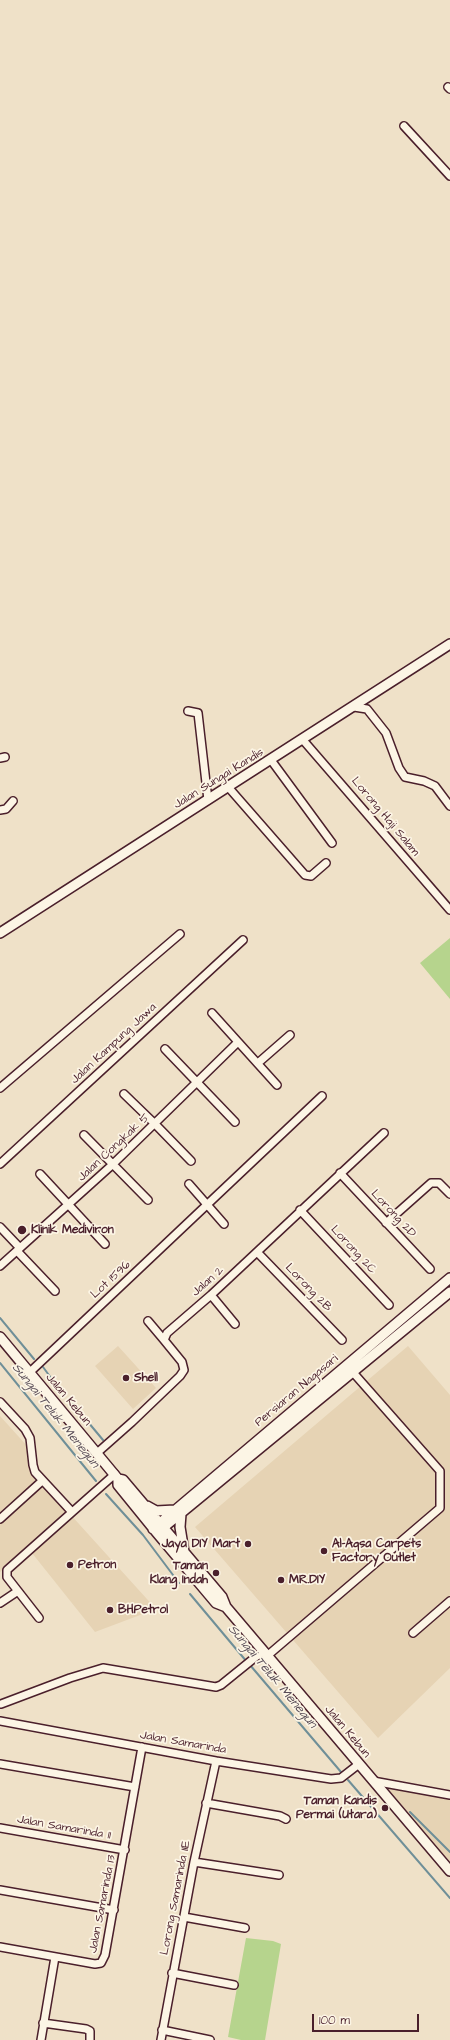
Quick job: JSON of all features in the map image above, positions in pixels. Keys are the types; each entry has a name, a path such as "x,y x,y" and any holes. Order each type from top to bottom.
{"street":[{"path":"404,126 450,174"},
{"path":"442,167 450,165"},
{"name":"Jalan Sungai Kandis","path":"0,933 160,829 229,788 450,644"},
{"path":"354,707 367,709 386,733 399,768 405,777 424,781 435,786 450,806"},
{"path":"188,711 198,713 208,800"},
{"name":"Lorong Haji Salam","path":"303,740 450,910"},
{"path":"271,760 332,843"},
{"path":"229,788 305,875 311,876 326,863"},
{"path":"0,810 6,808 13,801"},
{"path":"0,1088 180,934"},
{"name":"Jalan Kampung Jawa","path":"0,1164 243,940"},
{"path":"212,1013 277,1085"},
{"path":"258,1063 290,1035"},
{"name":"Jalan Congkak 5","path":"0,1266 69,1206 198,1084 238,1042"},
{"path":"165,1049 235,1122"},
{"path":"124,1094 156,1124 191,1161"},
{"name":"Lot 1596","path":"30,1372 322,1096"},
{"name":"Jalan 2","path":"164,1340 166,1333 257,1252 300,1210 384,1133"},
{"path":"84,1135 148,1200"},
{"name":"Lorong 2D","path":"340,1173 430,1269"},
{"path":"40,1174 105,1244"},
{"path":"386,1223 430,1183 439,1183 450,1194"},
{"path":"189,1184 224,1224"},
{"name":"Lorong 2C","path":"300,1210 389,1305"},
{"path":"0,1227 55,1290"},
{"name":"Lorong 2B","path":"257,1252 342,1340"},
{"name":"Persiaran Nagasari","path":"179,1512 346,1364 450,1278"},
{"name":"Persiaran Nagasari","path":"158,1528 353,1372 450,1292"},
{"path":"210,1295 235,1324"},
{"path":"97,1453 184,1370 182,1362 148,1321"},
{"name":"Jalan Kebun","path":"0,1337 97,1453 116,1477 118,1485 158,1528 184,1552 222,1597 226,1607 450,1871"},
{"path":"1,1704 70,1678 103,1668 211,1687 221,1685 247,1664 265,1653 440,1508 440,1471 346,1364"},
{"path":"0,1402 25,1429 30,1438 33,1465 42,1481 72,1512"},
{"path":"39,1618 7,1578 6,1573 8,1568 72,1512 116,1477"},
{"name":"Jalan Kebun","path":"116,1477 123,1480 144,1505 158,1528 216,1603 226,1607"},
{"path":"0,1519 42,1481"},
{"path":"144,1505 156,1511 179,1512 184,1552"},
{"path":"0,1603 18,1591"},
{"path":"413,1633 450,1601"},
{"name":"Jalan Samarinda","path":"0,1721 331,1779 341,1778 359,1764"},
{"name":"Jalan Samarinda 13","path":"0,1947 95,1964 101,1963 106,1955 142,1747"},
{"name":"Lorong Samarinda 11E","path":"160,2040 194,1862 216,1760"},
{"path":"0,1764 135,1787"},
{"path":"373,1780 450,1795"},
{"path":"206,1803 280,1816 286,1819"},
{"name":"Jalan Samarinda 11","path":"0,1828 125,1850"},
{"path":"194,1862 279,1875"},
{"path":"0,1890 114,1910"},
{"path":"184,1917 245,1928"},
{"path":"40,2040 55,1957"},
{"path":"172,1973 234,1985"},
{"path":"44,2023 86,2029 90,2031 90,2040"},
{"path":"162,2030 210,2040"}],"shaded area":[{"path":"118,1346 156,1388 133,1409 95,1366"},
{"path":"408,1346 450,1395 450,1668 378,1738 195,1527"},
{"path":"0,1416 28,1447 31,1471 156,1609 95,1632 28,1548 0,1572"},
{"path":"385,1786 450,1798 450,1862"}],"green space":[{"path":"450,938 450,999 420,963"},
{"path":"246,1938 273,1941 281,1944 265,2040 241,2040 228,2037"}],"waterway":[{"path":"0,1318 34,1359"},
{"name":"Sungai Teluk Menegun","path":"0,1363 96,1481"},
{"path":"43,1367 62,1393"},
{"path":"73,1404 103,1440"},
{"name":"Sungai Teluk Menegun","path":"106,1494 143,1535 179,1583"},
{"name":"Sungai Teluk Menegun","path":"190,1594 247,1662"},
{"name":"Sungai Teluk Menegun","path":"250,1665 341,1772"},
{"name":"Sungai Teluk Menegun","path":"348,1780 450,1898"},
{"path":"410,1812 450,1852"}],"place":[{"name":"Klinik Mediviron","path":"22,1230"},
{"name":"Shell","path":"126,1378"},
{"name":"Jaya DIY Mart","path":"248,1544"},
{"name":"Al-Aqsa Carpets Factory Outlet","path":"324,1551"},
{"name":"Petron","path":"70,1565"},
{"name":"Taman Klang Indah","path":"216,1573"},
{"name":"MR.DIY","path":"281,1580"},
{"name":"BHPetrol","path":"110,1610"},
{"name":"Taman Kandis Permai (Utara)","path":"385,1808"}]}
